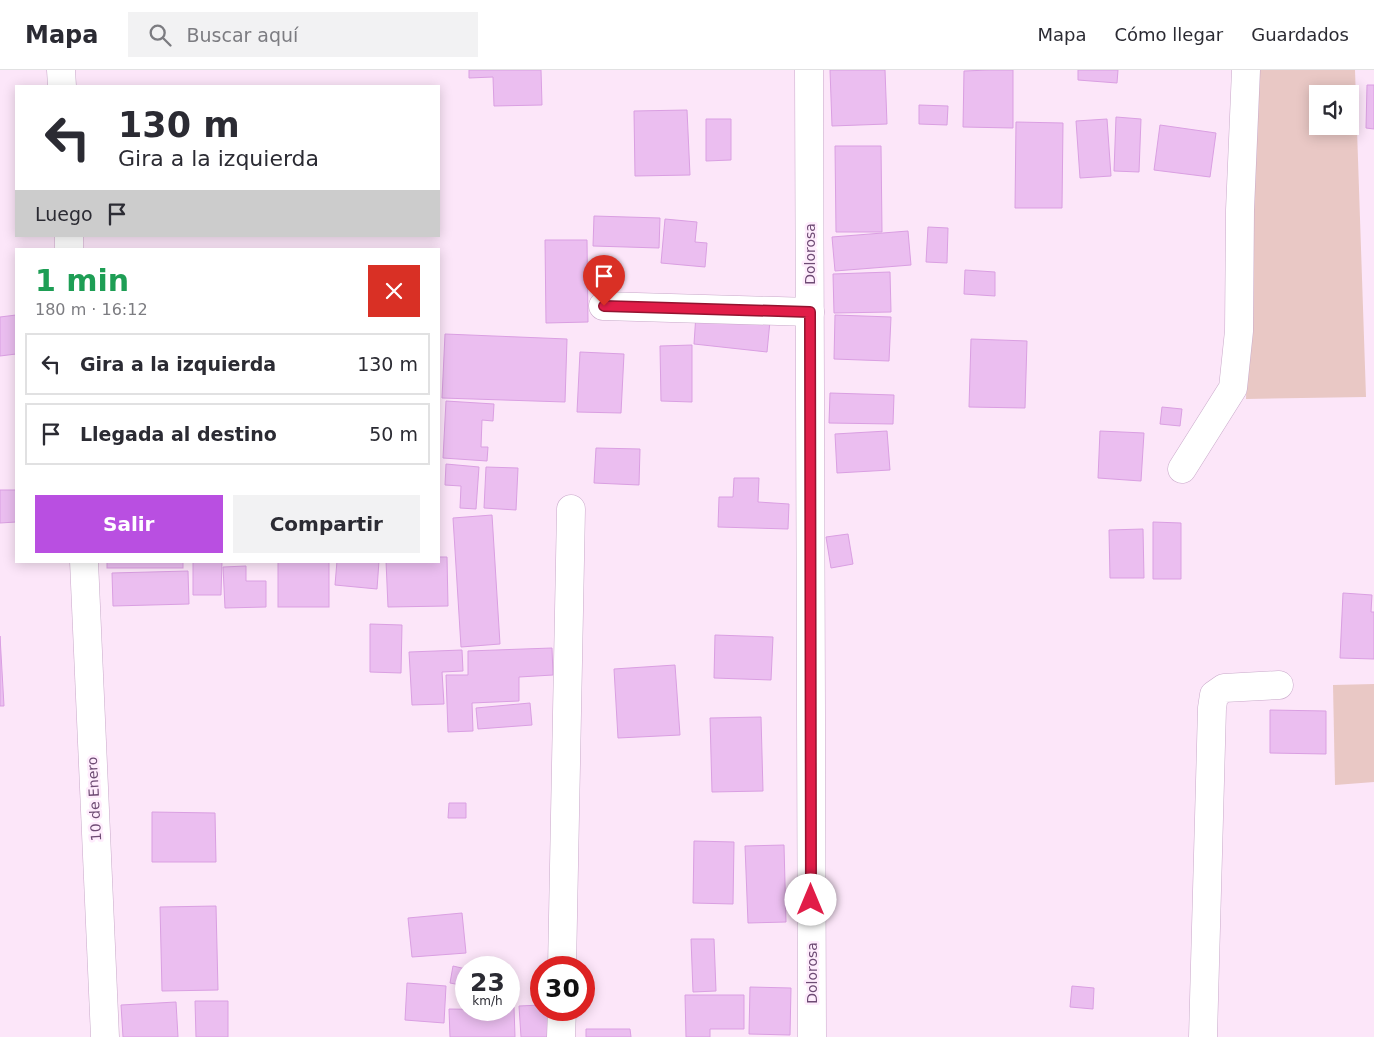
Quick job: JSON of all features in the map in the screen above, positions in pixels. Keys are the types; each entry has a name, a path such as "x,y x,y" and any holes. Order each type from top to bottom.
{"street":[{"path":"61,70 62,85"},
{"name":"Dolorosa","path":"809,70 812,1037"},
{"path":"1182,469 1233,388 1239,331 1240,210 1246,70"},
{"path":"604,306 810,312"},
{"path":"562,956 571,509"},
{"name":"10 de Enero","path":"84,563 105,1037"},
{"path":"1203,1037 1212,708 1214,695 1224,688 1278,685"},
{"path":"561,1037 562,1021"}],"shaded area":[{"path":"1258,70 1355,70 1356,85 1309,85 1309,135 1357,135 1366,397 1246,399"},
{"path":"1374,684 1374,782 1335,785 1333,685"}],"building":[{"path":"469,70 541,70 542,105 494,106 493,77 469,78"},
{"path":"830,70 885,70 887,124 832,126"},
{"path":"1013,70 1013,128 963,127 964,71"},
{"path":"1078,70 1118,70 1117,83 1078,80"},
{"path":"1367,85 1374,85 1374,129 1366,128"},
{"path":"919,105 948,106 947,125 919,124"},
{"path":"687,110 690,175 635,176 634,111"},
{"path":"1116,117 1141,119 1139,172 1114,171"},
{"path":"706,119 731,119 731,160 706,161"},
{"path":"1107,119 1111,176 1080,178 1076,121"},
{"path":"1016,122 1063,123 1062,208 1015,208"},
{"path":"1160,125 1216,133 1210,177 1154,170"},
{"path":"835,146 881,146 882,232 836,232"},
{"path":"594,216 660,218 659,248 593,246"},
{"path":"665,219 697,222 695,242 707,243 705,267 661,263"},
{"path":"928,227 948,228 947,263 926,262"},
{"path":"908,231 911,265 835,271 832,237"},
{"path":"545,240 587,240 588,322 546,323"},
{"path":"965,270 995,272 995,296 964,294"},
{"path":"890,272 891,312 834,313 833,274"},
{"path":"696,314 770,321 767,352 694,344"},
{"path":"15,315 15,354 0,356 0,317"},
{"path":"835,315 891,317 889,361 834,359"},
{"path":"445,334 567,339 565,402 442,398"},
{"path":"971,339 1027,341 1025,408 969,407"},
{"path":"692,345 692,402 661,401 660,346"},
{"path":"580,352 624,354 621,413 577,412"},
{"path":"830,393 894,395 893,424 829,423"},
{"path":"446,401 494,404 493,421 482,420 481,447 488,447 487,461 443,458"},
{"path":"1162,407 1182,409 1180,426 1160,424"},
{"path":"887,431 890,470 837,473 835,434"},
{"path":"1100,431 1144,433 1141,481 1098,478"},
{"path":"596,448 640,449 639,485 594,483"},
{"path":"446,464 479,467 476,509 460,508 461,486 445,485"},
{"path":"486,467 518,468 516,510 484,508"},
{"path":"734,478 759,478 758,502 789,504 788,529 718,527 719,497 733,497"},
{"path":"0,490 15,490 15,522 0,523"},
{"path":"492,515 500,644 461,647 453,518"},
{"path":"1153,522 1181,523 1181,579 1153,579"},
{"path":"1143,529 1144,578 1110,578 1109,530"},
{"path":"848,534 853,564 831,568 826,537"},
{"path":"440,557 447,557 448,606 388,607 386,563 440,563"},
{"path":"107,563 183,563 183,568 107,568"},
{"path":"193,563 222,563 221,595 193,595"},
{"path":"278,563 329,563 329,607 278,607"},
{"path":"337,563 379,563 377,589 335,585"},
{"path":"246,566 246,581 266,581 266,607 225,608 223,567"},
{"path":"188,571 189,604 113,606 112,573"},
{"path":"1343,593 1372,595 1371,612 1374,612 1374,659 1340,658"},
{"path":"370,624 402,625 401,673 370,672"},
{"path":"715,635 773,637 771,680 714,678"},
{"path":"0,636 4,706 0,706"},
{"path":"552,648 553,675 519,677 519,701 472,703 473,731 448,732 446,675 468,675 468,651"},
{"path":"462,650 463,671 442,672 444,704 412,705 409,652"},
{"path":"675,665 680,735 618,738 614,669"},
{"path":"530,703 532,725 478,729 476,708"},
{"path":"1270,710 1326,711 1326,754 1270,753"},
{"path":"761,717 763,791 712,792 710,718"},
{"path":"449,803 466,803 466,818 448,818"},
{"path":"152,812 215,813 216,862 152,862"},
{"path":"694,841 734,842 733,904 693,903"},
{"path":"784,845 786,922 748,923 745,846"},
{"path":"216,906 218,990 162,991 160,907"},
{"path":"462,913 466,953 412,957 408,918"},
{"path":"691,939 714,939 716,991 693,992"},
{"path":"453,966 455,966 455,984 450,983"},
{"path":"407,983 446,986 444,1023 405,1020"},
{"path":"1072,986 1094,988 1093,1009 1070,1007"},
{"path":"750,987 791,988 790,1035 749,1034"},
{"path":"685,995 744,995 744,1029 710,1029 710,1037 686,1037"},
{"path":"195,1001 228,1001 228,1037 196,1037"},
{"path":"176,1002 178,1037 123,1037 121,1005"},
{"path":"520,1006 530,1006 530,1021 552,1021 553,1037 521,1037"},
{"path":"449,1009 455,1009 455,1021 514,1021 515,1037 450,1037"},
{"path":"586,1029 630,1029 631,1037 586,1037"}],"route":[{"path":"604,306 810,312 811,900"}]}
